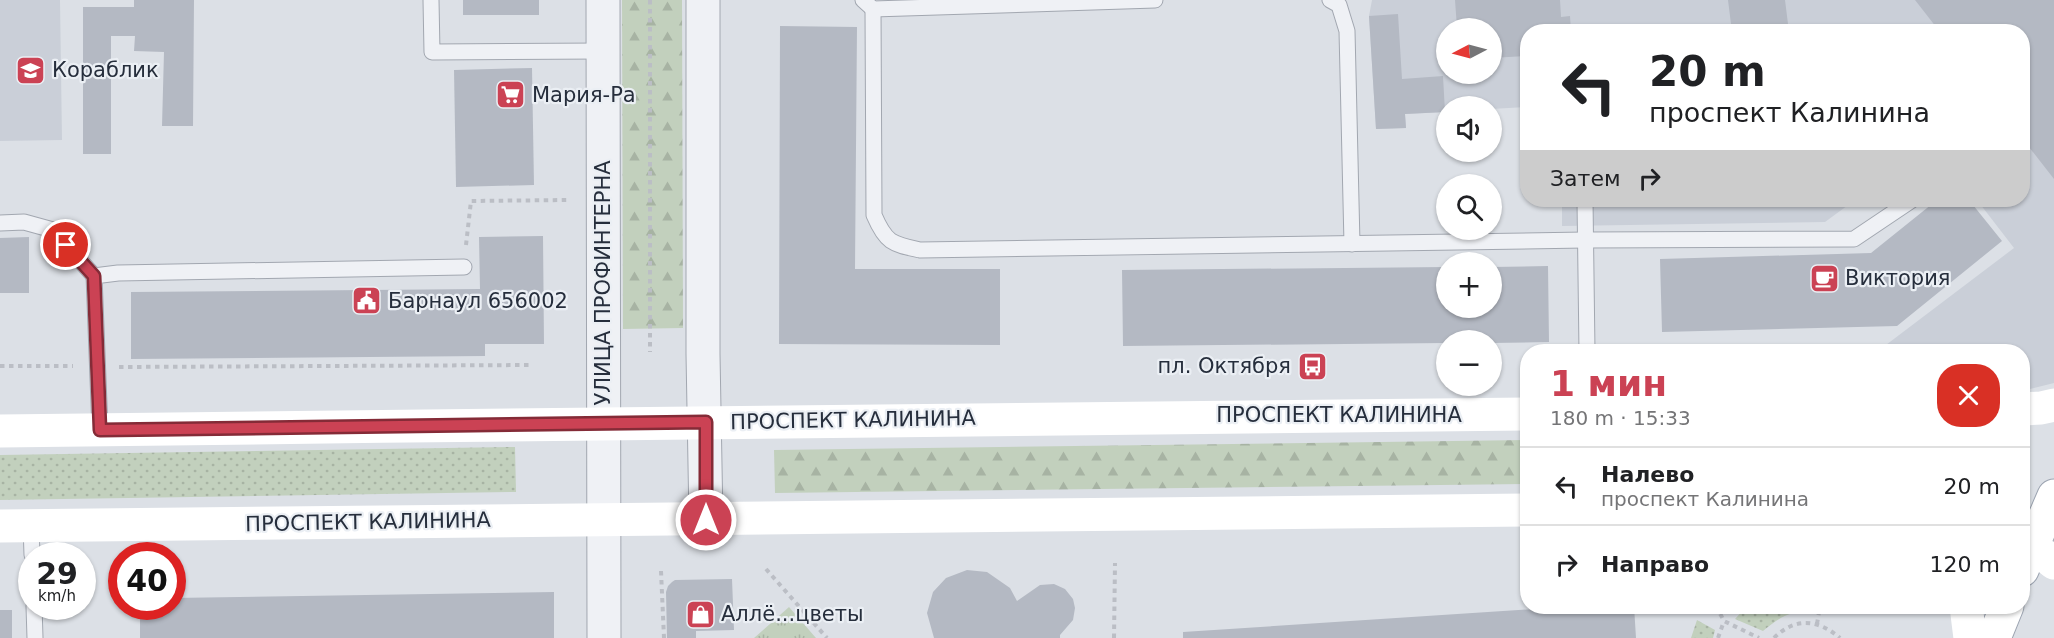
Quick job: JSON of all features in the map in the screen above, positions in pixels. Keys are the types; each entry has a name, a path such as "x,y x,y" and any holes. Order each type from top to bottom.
{"main road":[{"path":"2030,408 2054,405"},
{"name":"ПРОСПЕКТ КАЛИНИНА","path":"0,431 1520,414"},
{"path":"2033,555 2054,496"},
{"name":"ПРОСПЕКТ КАЛИНИНА","path":"21,536 603,521 1520,510"},
{"path":"1967,614 1970,638"},
{"path":"1994,638 2004,614"}],"street":[{"name":"УЛИЦА ПРОФИНТЕРНА","path":"603,0 604,638"},
{"path":"703,0 703,354 706,520"}],"lane":[{"path":"431,0 432,52 603,51"},
{"path":"1155,0 868,4 874,215 882,233 896,244 920,250 1585,240 1854,239 1902,207"},
{"path":"1330,0 1339,5 1347,31 1352,244"},
{"path":"1584,207 1587,344"},
{"path":"0,223 24,222 53,230 94,276 100,430"},
{"path":"94,276 130,273 464,267"},
{"path":"34,620 35,638"}],"path":[{"path":"650,0 650,352"},
{"path":"464,267 471,201 568,200"},
{"path":"0,366 533,365"},
{"path":"1114,638 1115,563"},
{"path":"766,569 827,638"},
{"path":"662,571 664,638"},
{"path":"1720,614 1724,621 1759,638"},
{"path":"1817,624 1819,614"},
{"path":"1718,638 1724,621"},
{"path":"1774,638 1782,630 1797,623 1817,624 1828,628 1840,638"}],"shaded area":[{"name":"Кораблик","path":"0,0 60,0 62,140 0,141"},
{"path":"1372,0 2054,0 2054,383 2030,389 2030,344 1887,344 2014,248 1982,207 2030,207 2030,24 1520,24 1520,107 1502,108 1502,96 1436,96 1436,112 1405,114 1406,128 1376,129 1369,16"},
{"path":"1562,207 1845,207 1825,222 1562,226"}],"green space":[{"path":"622,0 682,0 683,328 623,329"},
{"path":"1520,440 1520,484 775,493 774,450"},
{"path":"515,447 516,492 0,500 0,455"},
{"path":"789,607 816,638 754,638"},
{"path":"1740,614 1792,614 1763,631 1735,619"},
{"path":"1697,620 1715,630 1713,638 1691,638"}],"building":[{"path":"134,0 194,0 193,126 162,126 164,52 134,51 135,36 111,36 111,154 83,154 83,7 134,7"},
{"path":"463,0 539,0 539,15 463,15"},
{"path":"1455,0 1560,0 1561,17 1570,16 1570,24 1520,24 1520,56 1502,57 1502,18 1456,18"},
{"path":"1728,0 1785,0 1788,24 1731,24"},
{"path":"1915,0 2054,0 2054,179 2030,148 2030,24 1934,24"},
{"path":"1398,14 1402,79 1436,77 1436,84 1443,84 1444,96 1436,96 1436,112 1405,114 1406,128 1376,129 1369,16"},
{"path":"780,26 857,27 855,269 1000,269 1000,345 779,344"},
{"path":"532,68 534,185 456,187 454,70"},
{"path":"1928,207 1975,207 2002,241 1897,326 1662,332 1660,259 1871,253"},
{"path":"543,236 544,344 485,344 485,356 131,359 131,292 480,289 479,237"},
{"path":"29,237 29,293 0,293 0,238"},
{"path":"1548,266 1549,342 1502,343 1502,330 1436,330 1436,343 1123,346 1122,270 1436,267 1436,318 1502,318 1502,267"},
{"path":"967,570 987,572 1010,588 1017,601 1040,585 1054,584 1065,589 1073,599 1075,608 1073,620 1060,638 934,638 927,613 933,592 946,578"},
{"name":"Аллё...цветы","path":"732,579 734,630 696,631 696,638 667,638 666,592 672,582 675,580"},
{"path":"554,592 554,638 140,638 140,620 186,620 186,598"},
{"path":"0,610 12,610 12,638 0,638"},
{"path":"1520,610 1520,614 1634,614 1636,638 1183,638 1183,632"}],"place":[{"name":"Кораблик","path":"31,70"},
{"name":"Мария-Ра","path":"511,95"},
{"name":"Виктория","path":"1824,278"},
{"name":"Барнаул 656002","path":"367,301"},
{"name":"пл. Октября","path":"1312,366"},
{"name":"Аллё...цветы","path":"700,614"}],"route":[{"path":"66,245 94,276 100,430 706,422 706,520"}]}
